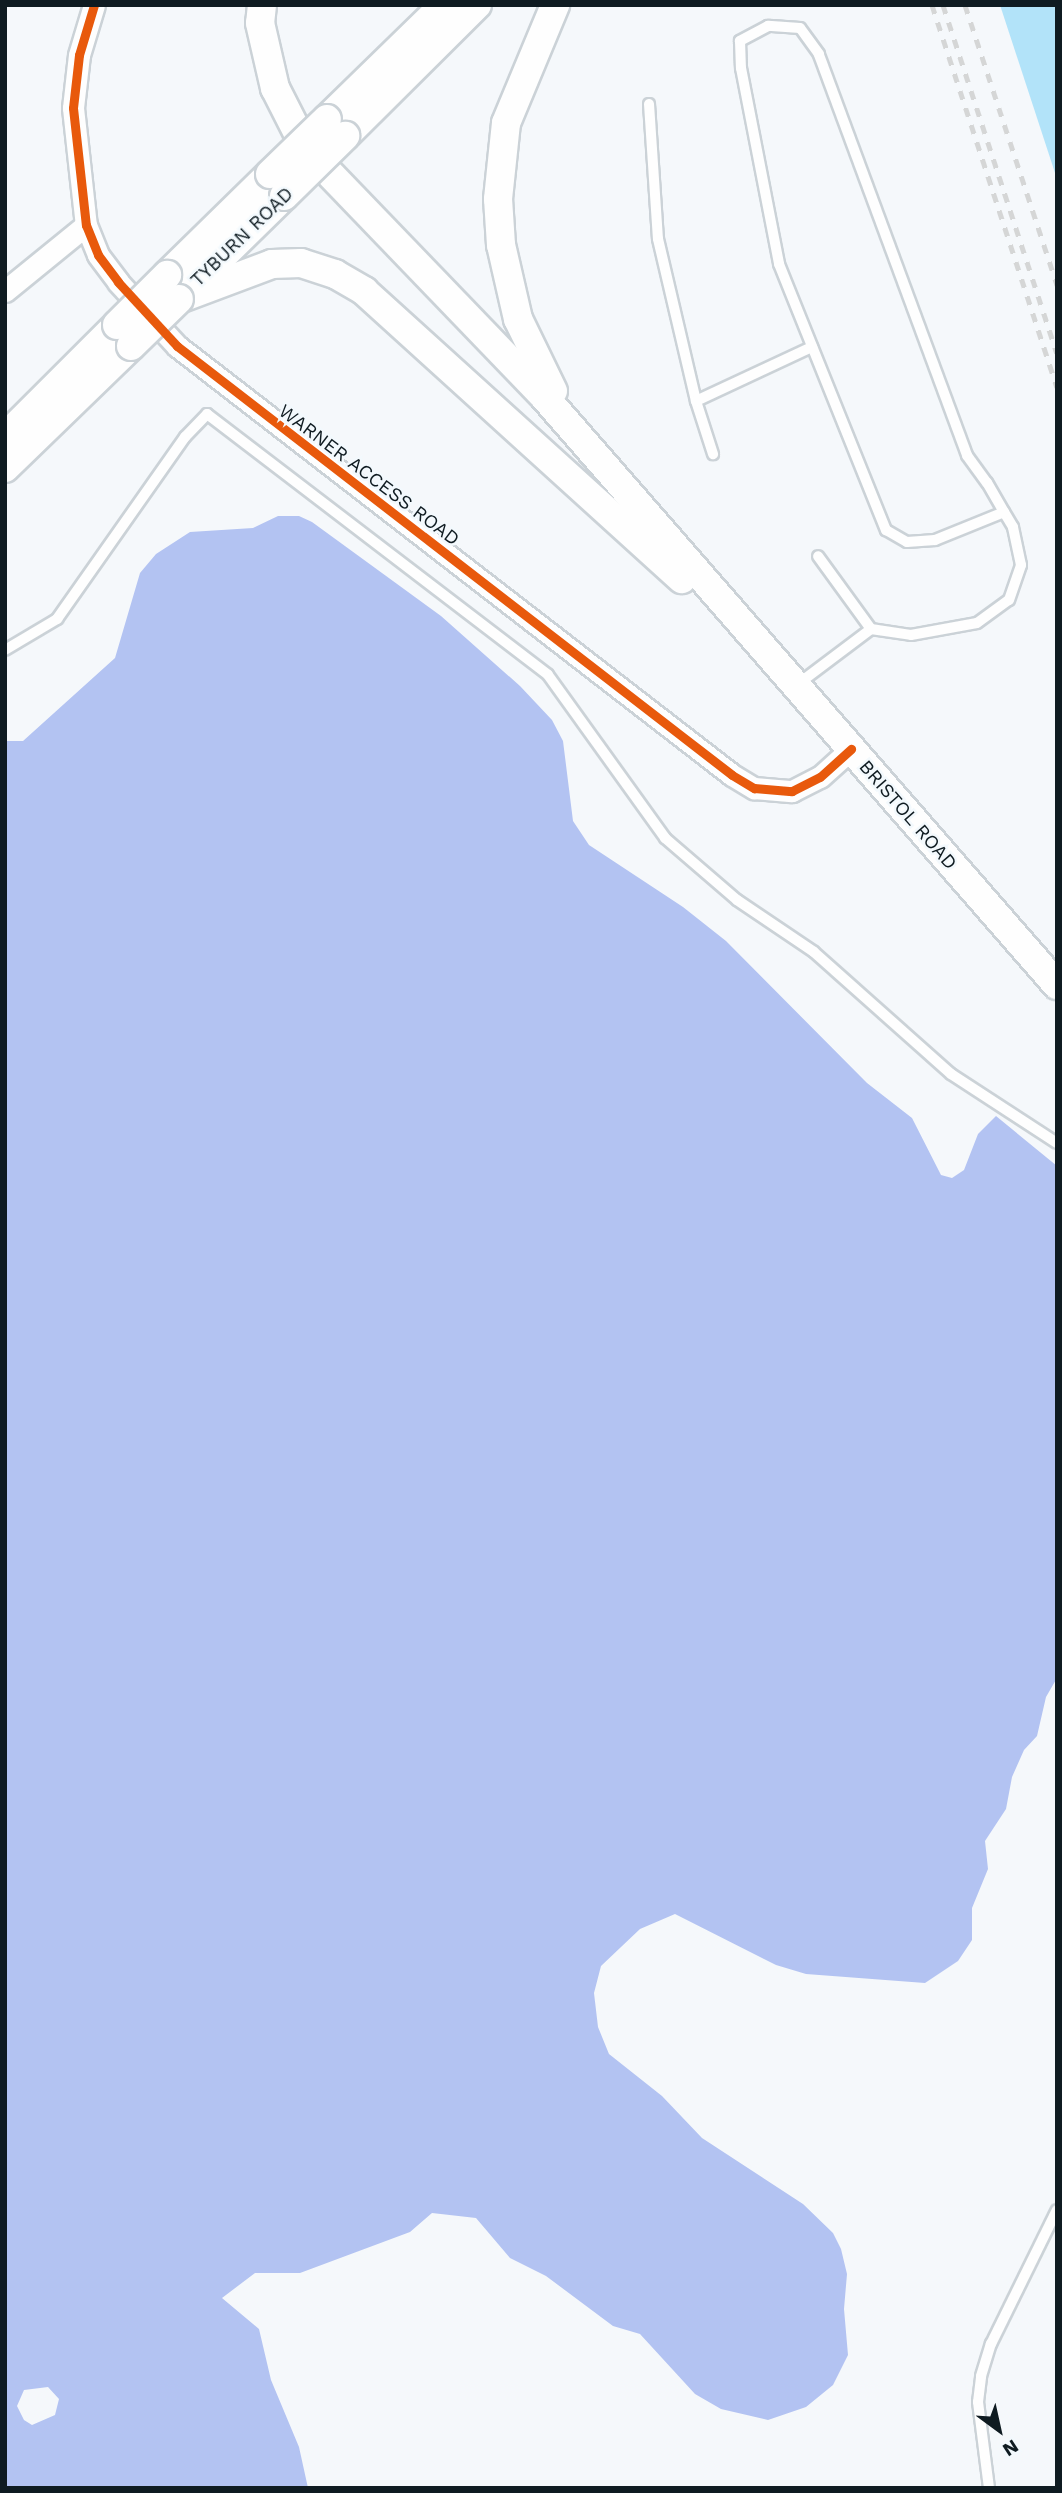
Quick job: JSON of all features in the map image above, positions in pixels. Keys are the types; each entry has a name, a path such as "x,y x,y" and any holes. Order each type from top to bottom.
{"main road":[{"path":"251,5 249,38 259,77 285,137 318,186 677,551"},
{"path":"262,5 260,23 275,88 306,149 542,394 677,551"},
{"name":"TYBURN ROAD","path":"336,128 444,5"},
{"name":"TYBURN ROAD","path":"5,468 124,335 336,128 477,5"},
{"path":"555,5 517,88 502,138 498,199 506,275 518,319 550,388 677,551"},
{"path":"173,287 272,264 302,264 335,274 365,291 623,528 734,616"},
{"name":"TYBURN ROAD","path":"5,437 124,335"},
{"name":"BRISTOL ROAD","path":"677,551 1057,985"}],"street":[{"name":"WARNER ACCESS ROAD","path":"94,5 79,55 73,108 86,225 98,255 118,282 208,373 732,775 754,788 792,791 820,777 850,749"},
{"path":"5,291 86,225"}],"lane":[{"path":"796,686 871,629 911,635 977,624 1009,600 1021,565 1013,527 1004,512 967,455 819,54 800,29 768,26 740,41 741,68 779,264 887,530 906,542 935,540 1004,512"},
{"path":"649,104 658,239 696,401 713,454"},
{"path":"696,401 812,347"},
{"path":"5,650 57,619 185,437 206,414 548,675 642,810 695,865 814,952 951,1074 1057,1143"},
{"path":"818,555 871,629"},
{"path":"989,2488 979,2415 981,2376 991,2344 1057,2210"}],"shaded area":[{"path":"1000,5 1057,5 1057,179"},
{"path":"278,516 299,516 312,522 441,616 520,686 552,720 563,741 573,821 589,845 683,907 726,941 867,1083 912,1118 941,1175 952,1178 964,1170 978,1134 996,1116 1057,1166 1057,1678 1046,1697 1037,1736 1024,1750 1012,1777 1006,1809 985,1841 988,1869 972,1908 972,1940 958,1961 925,1983 806,1974 776,1965 675,1914 640,1929 601,1966 594,1993 598,2027 609,2054 662,2096 702,2138 803,2204 833,2233 841,2249 847,2274 844,2309 848,2355 833,2385 806,2407 768,2420 721,2409 695,2394 640,2334 613,2326 546,2276 510,2258 476,2218 432,2213 410,2232 300,2273 255,2273 222,2298 259,2329 271,2380 299,2447 308,2488 5,2488 5,741 23,741 115,658 140,573 156,554 190,532 253,528","holes":["48,2387 59,2399 55,2415 32,2425 24,2420 17,2406 24,2390"]}],"railway":[{"path":"932,5 1057,387"},
{"path":"943,5 1057,353"},
{"path":"965,5 1057,285"}],"cycle path":[{"path":"94,5 79,55 73,108 86,225 98,255 118,282 177,346 732,775 754,788 792,791 820,777 851,749"}]}
